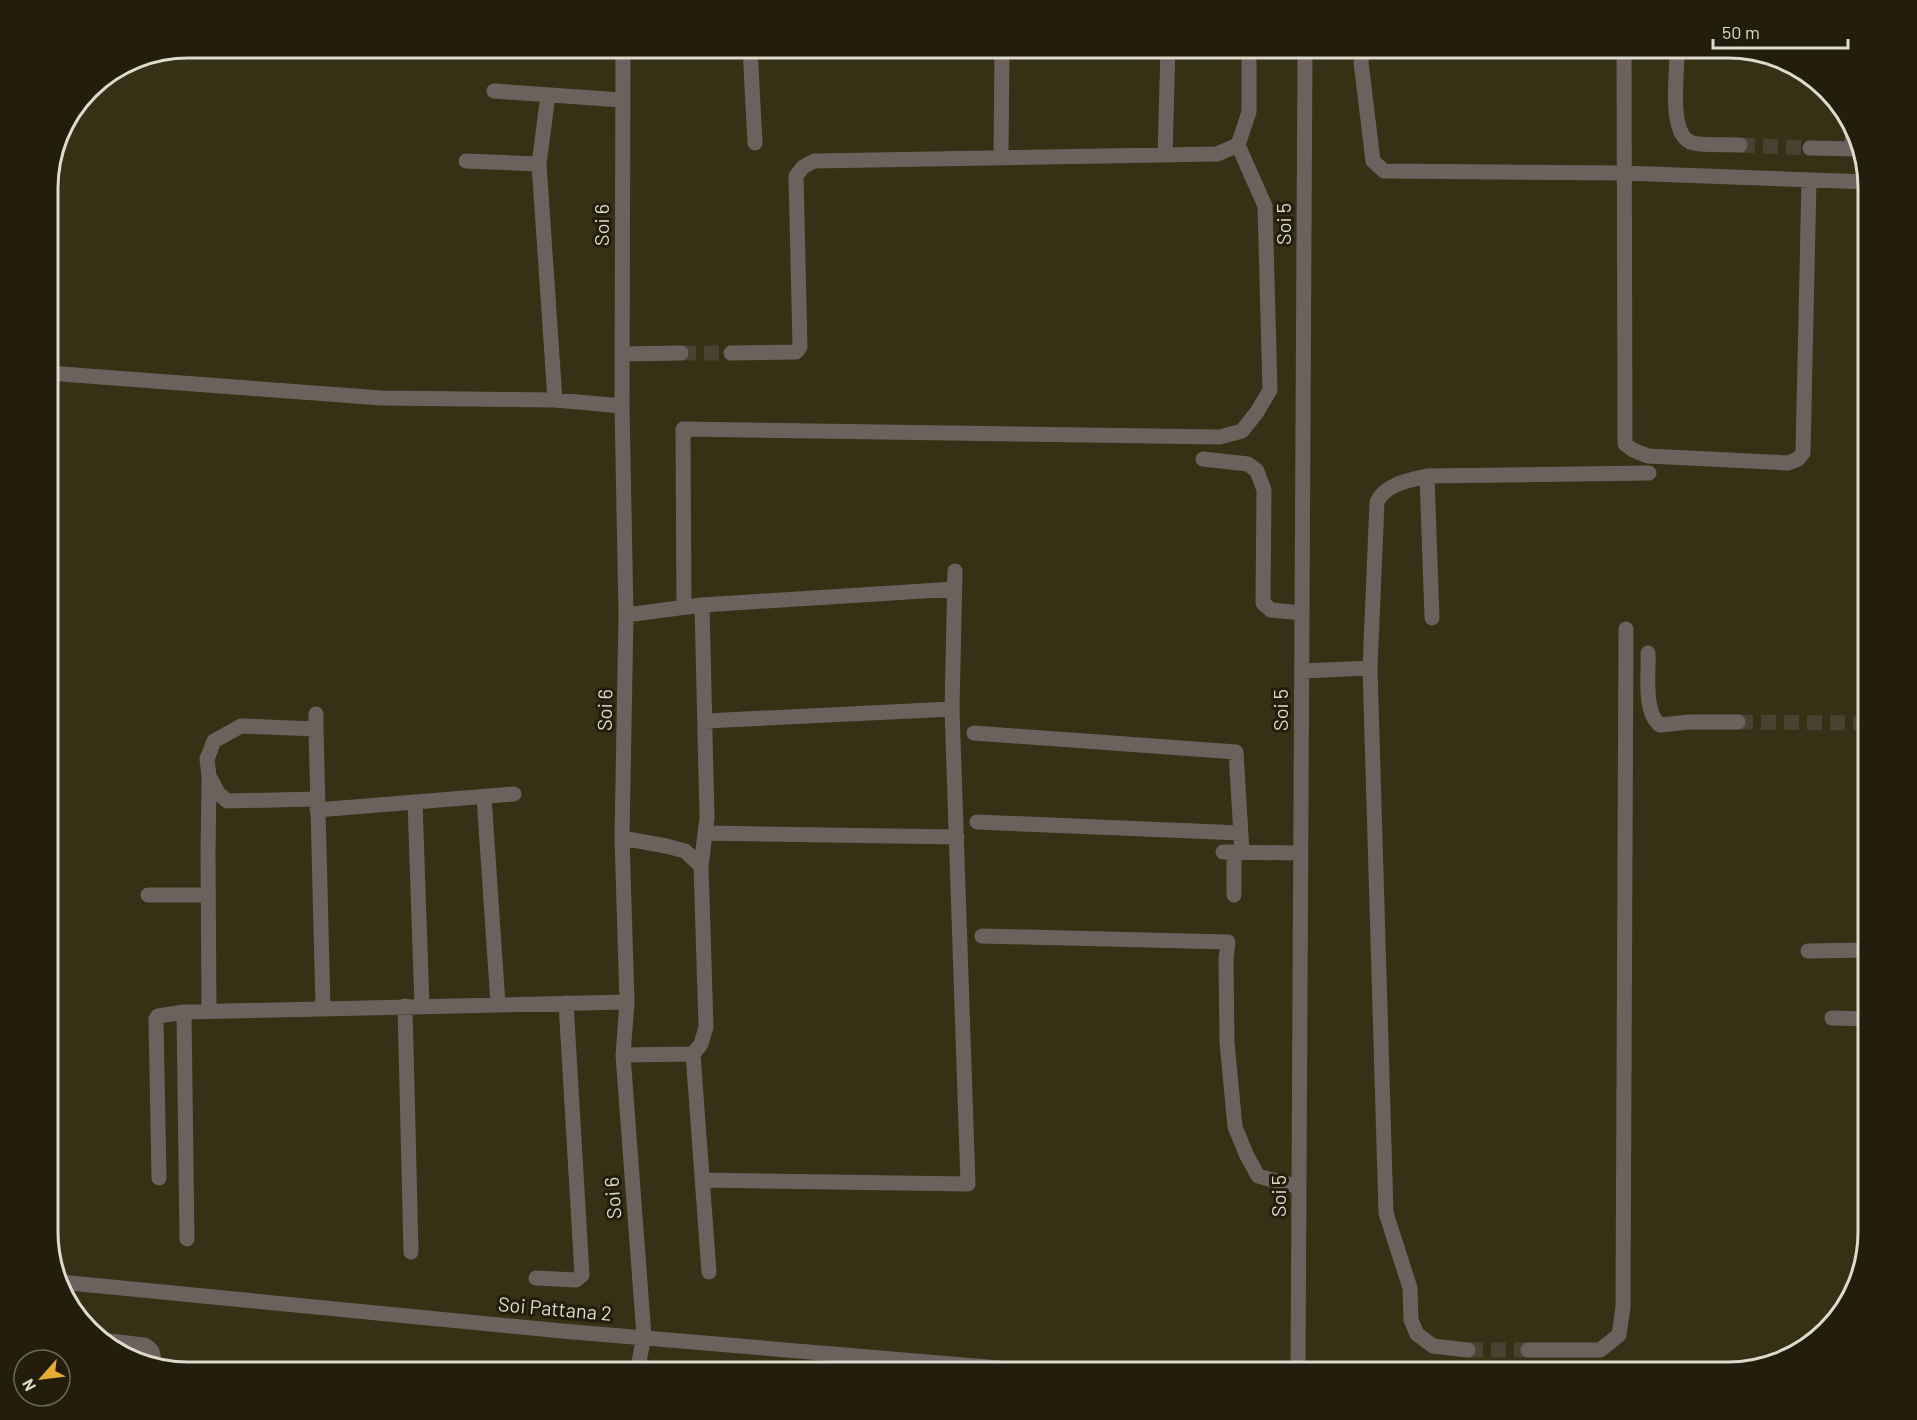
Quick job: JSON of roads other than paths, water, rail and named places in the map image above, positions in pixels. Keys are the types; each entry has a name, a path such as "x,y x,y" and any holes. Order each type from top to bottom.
{"street":[{"path":"1001,158 1002,58"},
{"path":"1165,155 1168,58"},
{"path":"684,607 683,429 1220,437 1242,431 1270,390 1265,206 1238,145 1249,112 1249,58"},
{"name":"Soi 5","path":"1298,1362 1305,58"},
{"path":"1361,58 1372,161 1384,171 1624,173 1858,182"},
{"path":"1624,58 1625,444 1634,450 1648,456 1788,463 1798,459 1803,453 1809,180"},
{"path":"1677,58 1676,117 1681,134 1691,143 1740,145"},
{"name":"Soi 6","path":"623,59 622,406 627,615 622,838 627,1002 623,1055 644,1336 639,1362"},
{"path":"751,59 755,143"},
{"path":"494,91 621,100"},
{"path":"548,95 539,164 555,400"},
{"path":"731,353 796,352 800,347 796,176 803,167 814,161 1217,154 1238,145"},
{"path":"1810,148 1852,149"},
{"path":"466,161 539,164"},
{"path":"622,354 681,353"},
{"path":"59,374 381,398 555,400 622,406"},
{"path":"1203,459 1248,464 1257,471 1264,490 1263,603 1271,610 1302,613"},
{"path":"1468,1350 1433,1346 1417,1334 1410,1320 1410,1288 1386,1213 1370,668 1377,502 1383,493 1402,482 1427,476 1649,473"},
{"path":"1427,476 1432,618"},
{"path":"703,1180 968,1184 952,709 955,571"},
{"path":"627,615 702,605 954,589"},
{"path":"702,605 707,818 701,866 706,1027 701,1044 693,1054 709,1272"},
{"path":"1528,1350 1600,1350 1620,1335 1623,1306 1626,629"},
{"path":"1648,653 1650,711 1660,725 1690,722 1738,722"},
{"path":"1302,671 1370,668"},
{"path":"705,721 952,709"},
{"path":"209,1011 209,776 207,759 214,741 241,726 316,722 323,1008"},
{"path":"974,733 1236,752 1241,833 1233,852 1234,895"},
{"path":"209,776 218,793 227,801 317,804 415,802 514,794"},
{"path":"484,797 498,1004"},
{"path":"415,802 422,1006"},
{"path":"977,822 1241,833"},
{"path":"705,833 957,837"},
{"path":"622,838 685,851 701,866"},
{"path":"1233,852 1300,853"},
{"path":"148,895 208,895"},
{"path":"982,936 1228,942 1226,959 1227,1042 1235,1127 1258,1176 1299,1187"},
{"path":"1808,951 1858,950"},
{"path":"159,1178 156,1019 164,1013 627,1002"},
{"path":"536,1278 576,1280 582,1275 566,1003"},
{"path":"405,1006 411,1252"},
{"path":"184,1011 187,1239"},
{"path":"1832,1018 1858,1019"},
{"path":"623,1055 693,1054"},
{"name":"Soi Pattana 2","path":"69,1283 550,1329 935,1362"},
{"path":"121,1342 149,1347 154,1353 153,1357"}],"tunnel":[{"path":"1740,145 1810,148"},
{"path":"681,353 731,353"},
{"path":"1738,722 1858,723"},
{"path":"1468,1350 1528,1350"}]}
